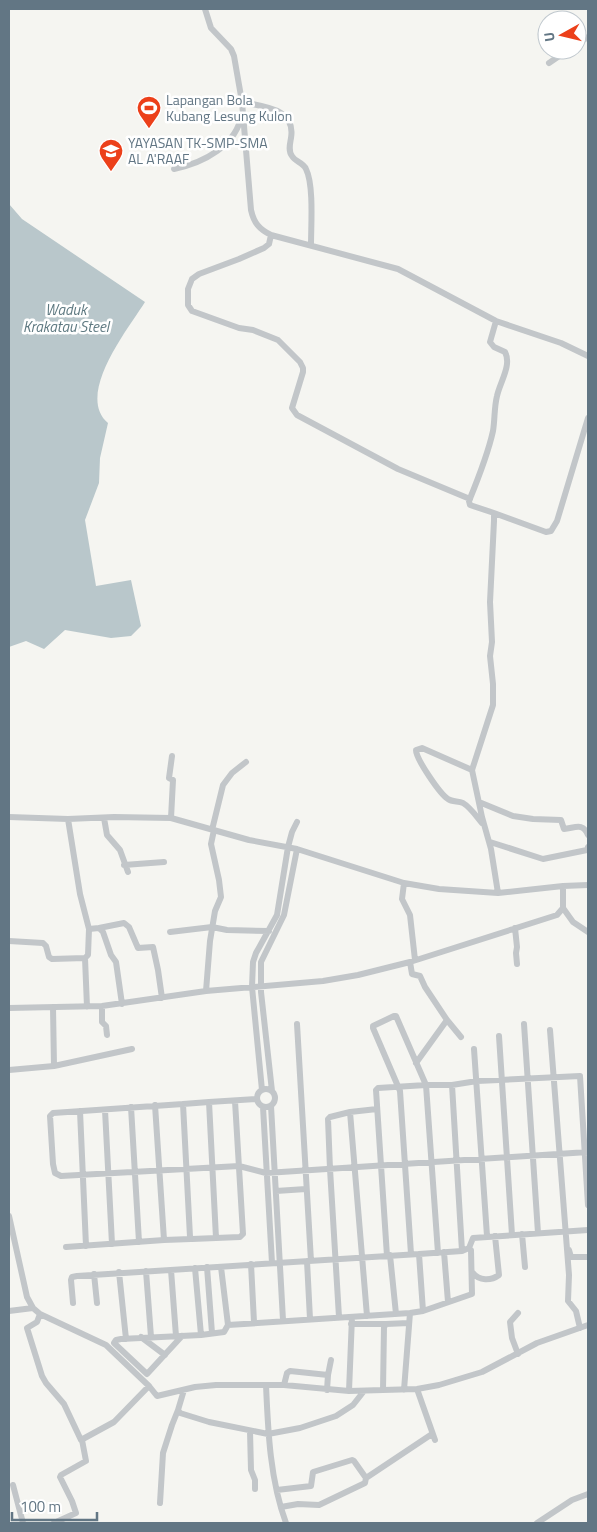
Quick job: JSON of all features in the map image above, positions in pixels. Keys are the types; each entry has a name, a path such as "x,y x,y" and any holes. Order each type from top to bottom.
{"street":[{"path":"205,9 211,28 234,53 242,102 251,210 253,219 258,227 272,235 398,269 496,321 561,343 588,356"},
{"path":"549,63 553,60"},
{"path":"174,169 190,165 205,158 226,144 242,116 242,102"},
{"path":"242,102 269,108 282,114 290,122 292,128 291,156 303,164 307,171 311,207 311,245"},
{"path":"272,235 264,248 199,274 192,279 188,289 188,305 190,309 239,328 253,330 278,340 300,362 303,368 292,408 297,415 398,469 470,499"},
{"path":"496,321 490,342 494,347 505,352 508,367 500,383 492,433 470,499 470,505 546,532 551,531 557,521 588,418"},
{"path":"494,513 490,602 493,705 472,770 484,825 490,842 498,893"},
{"path":"472,770 422,748 416,750 416,755 444,796 452,801 464,804 484,825"},
{"path":"171,818 173,780 169,778 172,756"},
{"path":"206,991 212,927 215,911 221,897 212,848 213,830 223,785 232,773 246,762"},
{"path":"479,802 513,816 561,820 564,829 582,827 588,835"},
{"path":"9,817 68,819 171,818 213,830 297,849 404,884 450,891 498,893 588,885"},
{"path":"104,818 107,835 120,850 128,872"},
{"path":"68,819 80,894 89,929 88,955 85,958 87,1007"},
{"path":"257,1099 258,1094 262,1090 252,987 254,959 274,922 279,907 288,847 297,822"},
{"path":"490,842 543,859 586,850 588,847"},
{"path":"283,1320 271,1106 275,1100 272,1091 261,986 261,962 284,915 297,849"},
{"path":"124,865 164,862"},
{"path":"404,884 402,899 410,915 412,974 420,976 425,988 447,1020 461,1036"},
{"path":"563,886 563,908 573,922 588,932"},
{"path":"9,1008 102,1006 206,991 333,980 413,961 557,915 563,908"},
{"path":"89,929 124,923 129,927 138,948 153,947 162,998"},
{"path":"170,932 212,927 227,930 269,931"},
{"path":"99,928 103,932 111,955 116,962 122,1004"},
{"path":"515,928 517,964"},
{"path":"9,941 43,942 49,957 52,959 85,958"},
{"path":"102,1006 102,1022 106,1026 107,1035"},
{"path":"53,1007 54,1066"},
{"path":"423,1311 415,1254 402,1107 398,1086 373,1026 392,1016 396,1016 426,1085 430,1162 448,1302"},
{"path":"416,1063 447,1020"},
{"path":"297,1024 306,1190 310,1318"},
{"path":"524,1024 538,1233"},
{"path":"550,1030 558,1154 566,1232 569,1280 568,1301 576,1311 580,1328"},
{"path":"499,1036 512,1235"},
{"path":"9,1070 54,1066 132,1049"},
{"path":"474,1050 487,1236"},
{"path":"396,1314 380,1165 377,1088 452,1085 477,1081 579,1075 581,1077 588,1205"},
{"path":"452,1085 462,1251"},
{"path":"262,1090 272,1091"},
{"path":"257,1099 53,1113 50,1116 55,1173 61,1176 82,1176 239,1166 266,1173 586,1153"},
{"path":"257,1099 263,1106 272,1263"},
{"path":"66,1247 240,1237 243,1234 236,1101"},
{"path":"209,1102 216,1238"},
{"path":"183,1104 190,1239"},
{"path":"155,1105 164,1240"},
{"path":"263,1106 271,1106"},
{"path":"131,1107 140,1242"},
{"path":"339,1318 328,1120 330,1117 350,1112 377,1109"},
{"path":"105,1110 112,1244"},
{"path":"80,1111 86,1246"},
{"path":"350,1112 367,1316"},
{"path":"276,1191 306,1190"},
{"path":"9,1217 27,1297 33,1308 40,1314 106,1345 158,1396 216,1385 284,1385 349,1391 417,1389 439,1385 482,1372 545,1340 588,1325"},
{"path":"228,1325 423,1311 472,1294 469,1248 473,1238 588,1230"},
{"path":"566,1232 570,1256 573,1258 588,1257"},
{"path":"522,1234 525,1268"},
{"path":"472,1273 478,1279 499,1275 495,1236"},
{"path":"73,1303 72,1277 119,1272 441,1253 462,1251 469,1248"},
{"path":"251,1264 254,1322"},
{"path":"171,1270 179,1336 148,1374 114,1343 116,1340 141,1337 151,1337 179,1336 201,1335 224,1332 228,1325 221,1266"},
{"path":"208,1267 212,1333"},
{"path":"196,1268 201,1335"},
{"path":"146,1271 151,1337"},
{"path":"119,1272 126,1338"},
{"path":"94,1274 97,1303"},
{"path":"9,1311 33,1308"},
{"path":"404,1390 410,1313"},
{"path":"518,1313 510,1322 512,1338 518,1354"},
{"path":"40,1314 37,1322 27,1328 38,1364 46,1383 64,1404 82,1440 86,1461 60,1476 76,1508 76,1513 54,1523"},
{"path":"349,1391 352,1317"},
{"path":"351,1324 409,1323"},
{"path":"383,1390 384,1327 386,1324"},
{"path":"141,1337 165,1355"},
{"path":"327,1390 331,1360"},
{"path":"284,1385 287,1373 290,1370 328,1376"},
{"path":"266,1385 268,1434 277,1490 286,1523"},
{"path":"82,1440 120,1418 149,1386"},
{"path":"281,1508 298,1504 314,1505 323,1503 364,1484 366,1478 434,1437 417,1389"},
{"path":"160,1503 163,1453 184,1390"},
{"path":"178,1410 180,1413 191,1416 268,1434 300,1428 336,1416 352,1404 364,1391"},
{"path":"250,1431 251,1470 255,1480 255,1489"},
{"path":"277,1490 311,1486 313,1472 352,1460 366,1478"},
{"path":"13,1485 23,1523"},
{"path":"537,1523 572,1500 588,1494"}],"water":[{"name":"Waduk Krakatau Steel","path":"9,204 22,219 145,302 117,345 101,380 97,396 99,411 108,423 100,458 99,483 85,520 96,586 131,580 141,626 131,636 111,638 65,630 44,649 26,641 9,647"}],"place":[{"name":"Lapangan Bola Kubang Lesung Kulon","path":"149,129"},
{"name":"YAYASAN TK-SMP-SMA AL A'RAAF","path":"111,172"}]}
